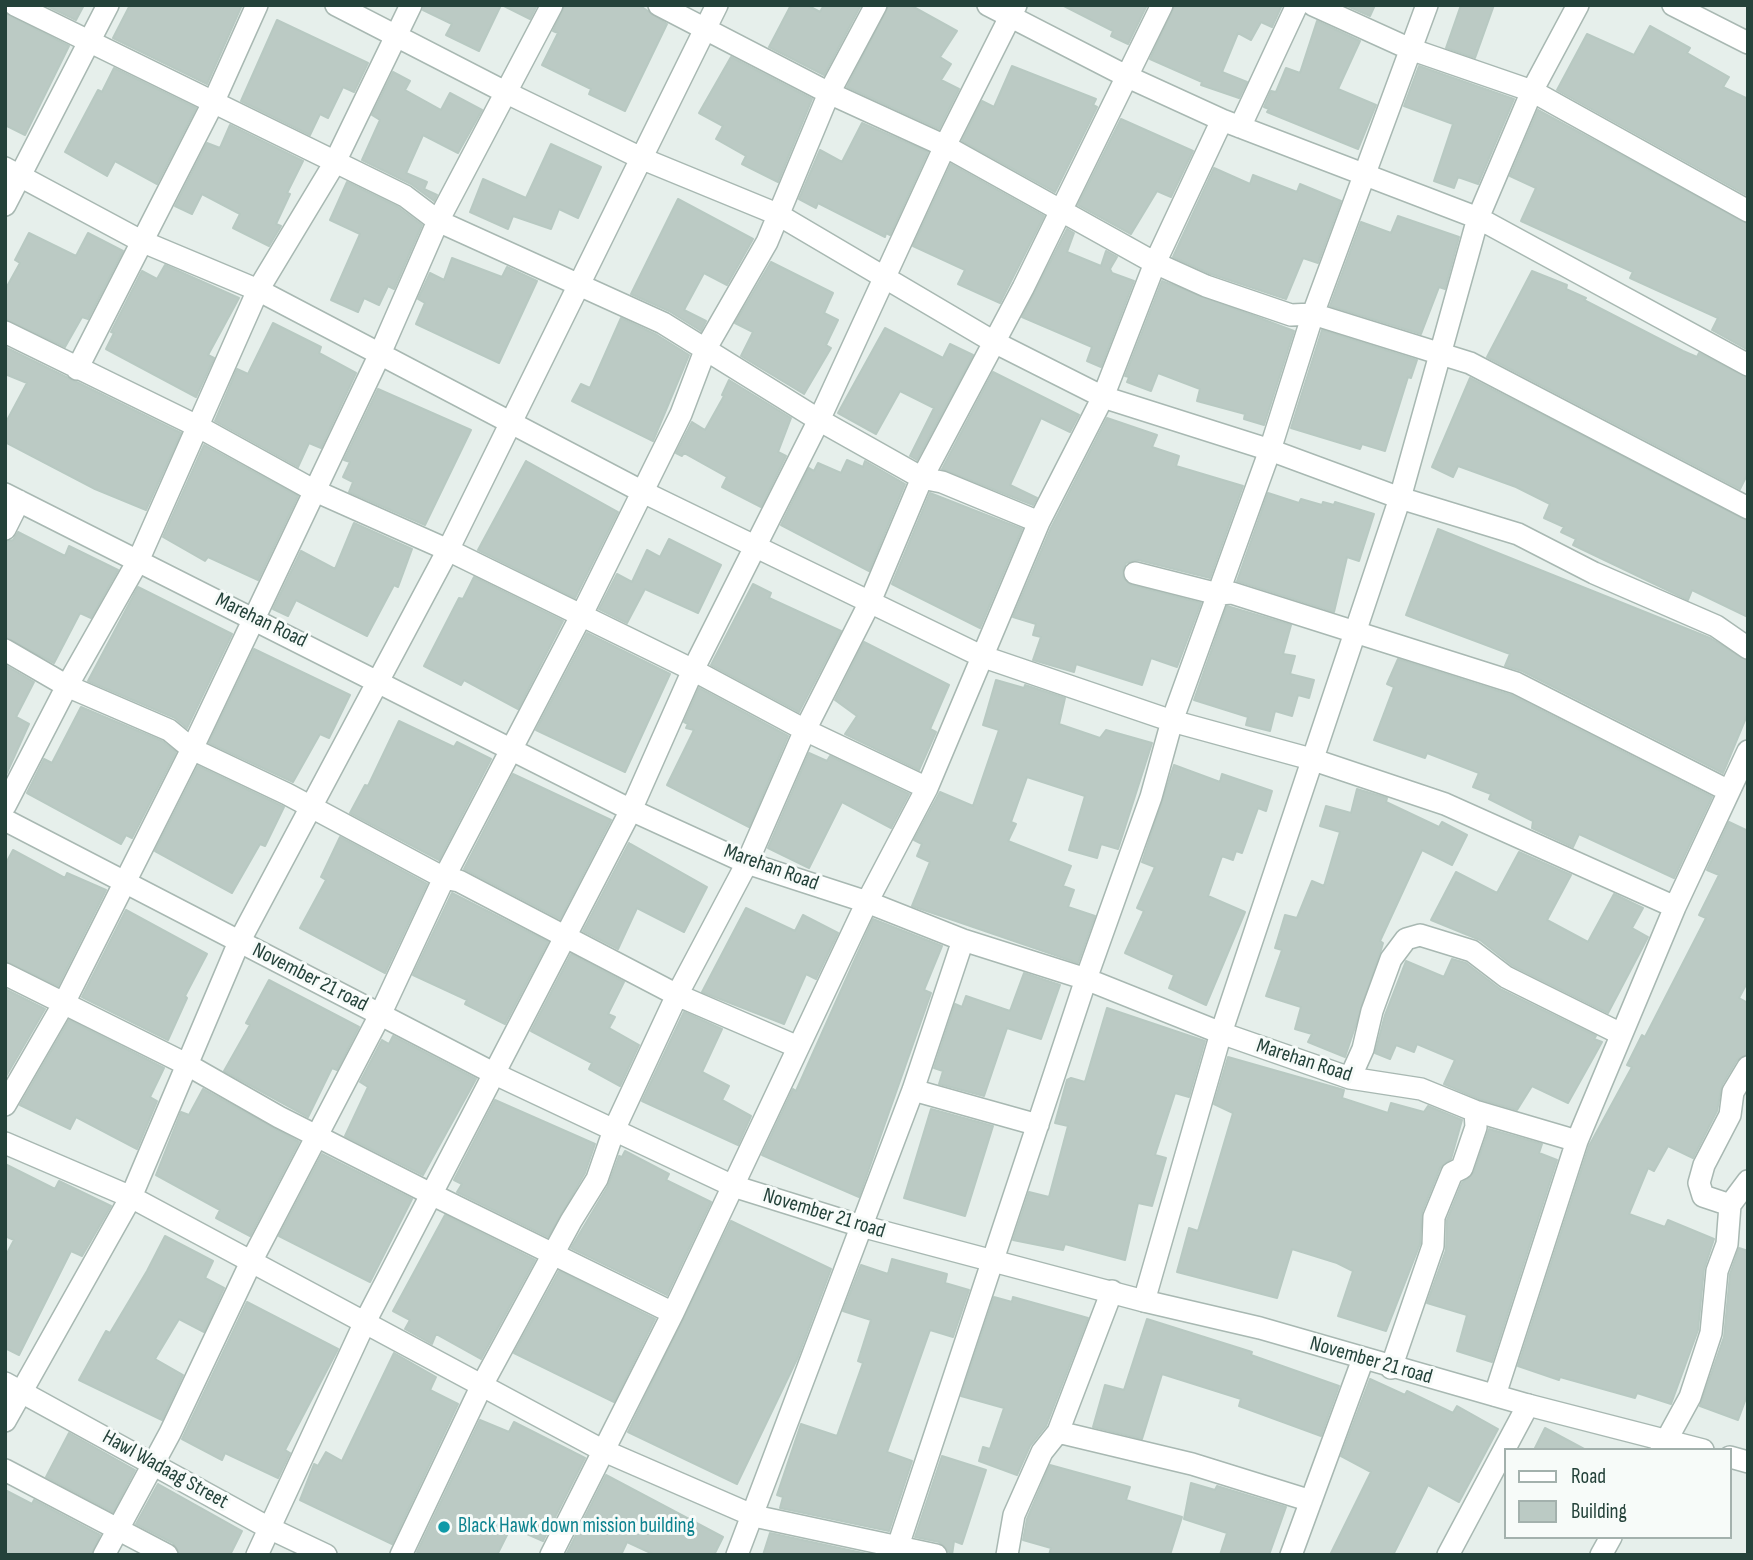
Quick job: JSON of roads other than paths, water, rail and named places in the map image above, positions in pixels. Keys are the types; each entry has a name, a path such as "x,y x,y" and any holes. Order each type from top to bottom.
{"street":[{"path":"15,5 334,164 405,196 438,220 663,323 819,420 922,478 943,482 1040,523"},
{"path":"5,205 12,171 89,44 107,5"},
{"path":"77,369 213,103 257,5"},
{"path":"336,5 643,159 777,214 993,342 1103,397 1270,450 1399,498 1518,534 1594,573 1716,626 1748,648"},
{"path":"5,806 67,686 138,561 258,290 334,164 411,5"},
{"path":"5,1105 64,1003 192,749 379,356 438,220 552,5"},
{"path":"660,5 830,93 945,146 1155,263 1206,286 1291,315 1313,314 1470,363 1748,508"},
{"path":"5,1421 13,1387 131,1197 239,942 448,550 717,5"},
{"path":"104,1555 154,1464 252,1260 380,1015 444,878 581,616 681,414 706,348 767,242 830,93 876,5"},
{"path":"988,5 1013,12 1128,78 1231,124 1365,172 1478,218 1748,365"},
{"path":"401,1555 482,1385 597,1179 614,1130 677,995 747,863 805,730 869,604 922,478 1128,78 1162,5"},
{"path":"551,1555 673,1312 867,902 927,788 981,656 1040,523 1103,397 1155,263 1297,5"},
{"path":"1313,5 1410,49 1532,91 1748,211"},
{"path":"895,1550 1086,979 1151,797 1172,721 1270,450 1313,314 1427,5"},
{"path":"1144,1301 1221,1033 1399,498 1478,218 1532,91 1578,5"},
{"path":"1672,5 1748,43"},
{"path":"257,1555 365,1322 631,810 693,670 754,544 819,420 945,146 1013,12"},
{"path":"12,171 141,241 258,290 379,356 513,422 641,491 754,544 869,604 981,656 1172,721 1311,759 1445,804 1675,907"},
{"path":"5,332 199,427 313,490 448,550 693,670 805,730 927,788"},
{"path":"5,529 12,498"},
{"name":"Marehan Road","path":"12,498 379,680 631,810 747,863 867,902 962,940 1086,979 1221,1033 1350,1078 1421,1089 1475,1111 1577,1141"},
{"path":"1135,573 1218,594 1232,593 1516,684 1729,791"},
{"path":"5,650 67,686 169,730 192,749 444,878 459,881 677,995 798,1047"},
{"path":"1494,1395 1577,1141 1675,907 1748,751"},
{"name":"November 21 road","path":"5,820 495,1074 733,1186 861,1226 1144,1301 1259,1328 1664,1445 1687,1448"},
{"path":"1350,1078 1391,959 1406,939 1420,935 1472,951 1506,977 1621,1034"},
{"path":"737,1555 913,1090 962,940"},
{"path":"5,974 186,1064 430,1194 673,1312"},
{"path":"1730,1205 1703,1196 1699,1183 1704,1165 1730,1115 1733,1092 1748,1066"},
{"path":"913,1090 1038,1125"},
{"path":"1391,1368 1433,1247 1434,1217 1452,1173 1462,1168 1476,1127 1475,1111"},
{"path":"5,1143 131,1197 602,1450 754,1516 895,1550 936,1555"},
{"path":"1664,1445 1690,1397 1711,1333 1717,1271 1727,1244 1730,1205 1748,1181"},
{"path":"1007,1555 1014,1515 1042,1452 1058,1432 1112,1291"},
{"path":"1291,1555 1363,1359"},
{"name":"Hawl Wadaag Street","path":"13,1387 269,1528 326,1555"},
{"path":"1505,1448 1528,1405"},
{"path":"1058,1432 1192,1464 1311,1501"},
{"path":"1448,1555 1504,1450"},
{"path":"5,1470 167,1555"},
{"path":"1601,1555 1610,1539"}],"place":[{"name":"Black Hawk down mission building","path":"444,1527"}]}
